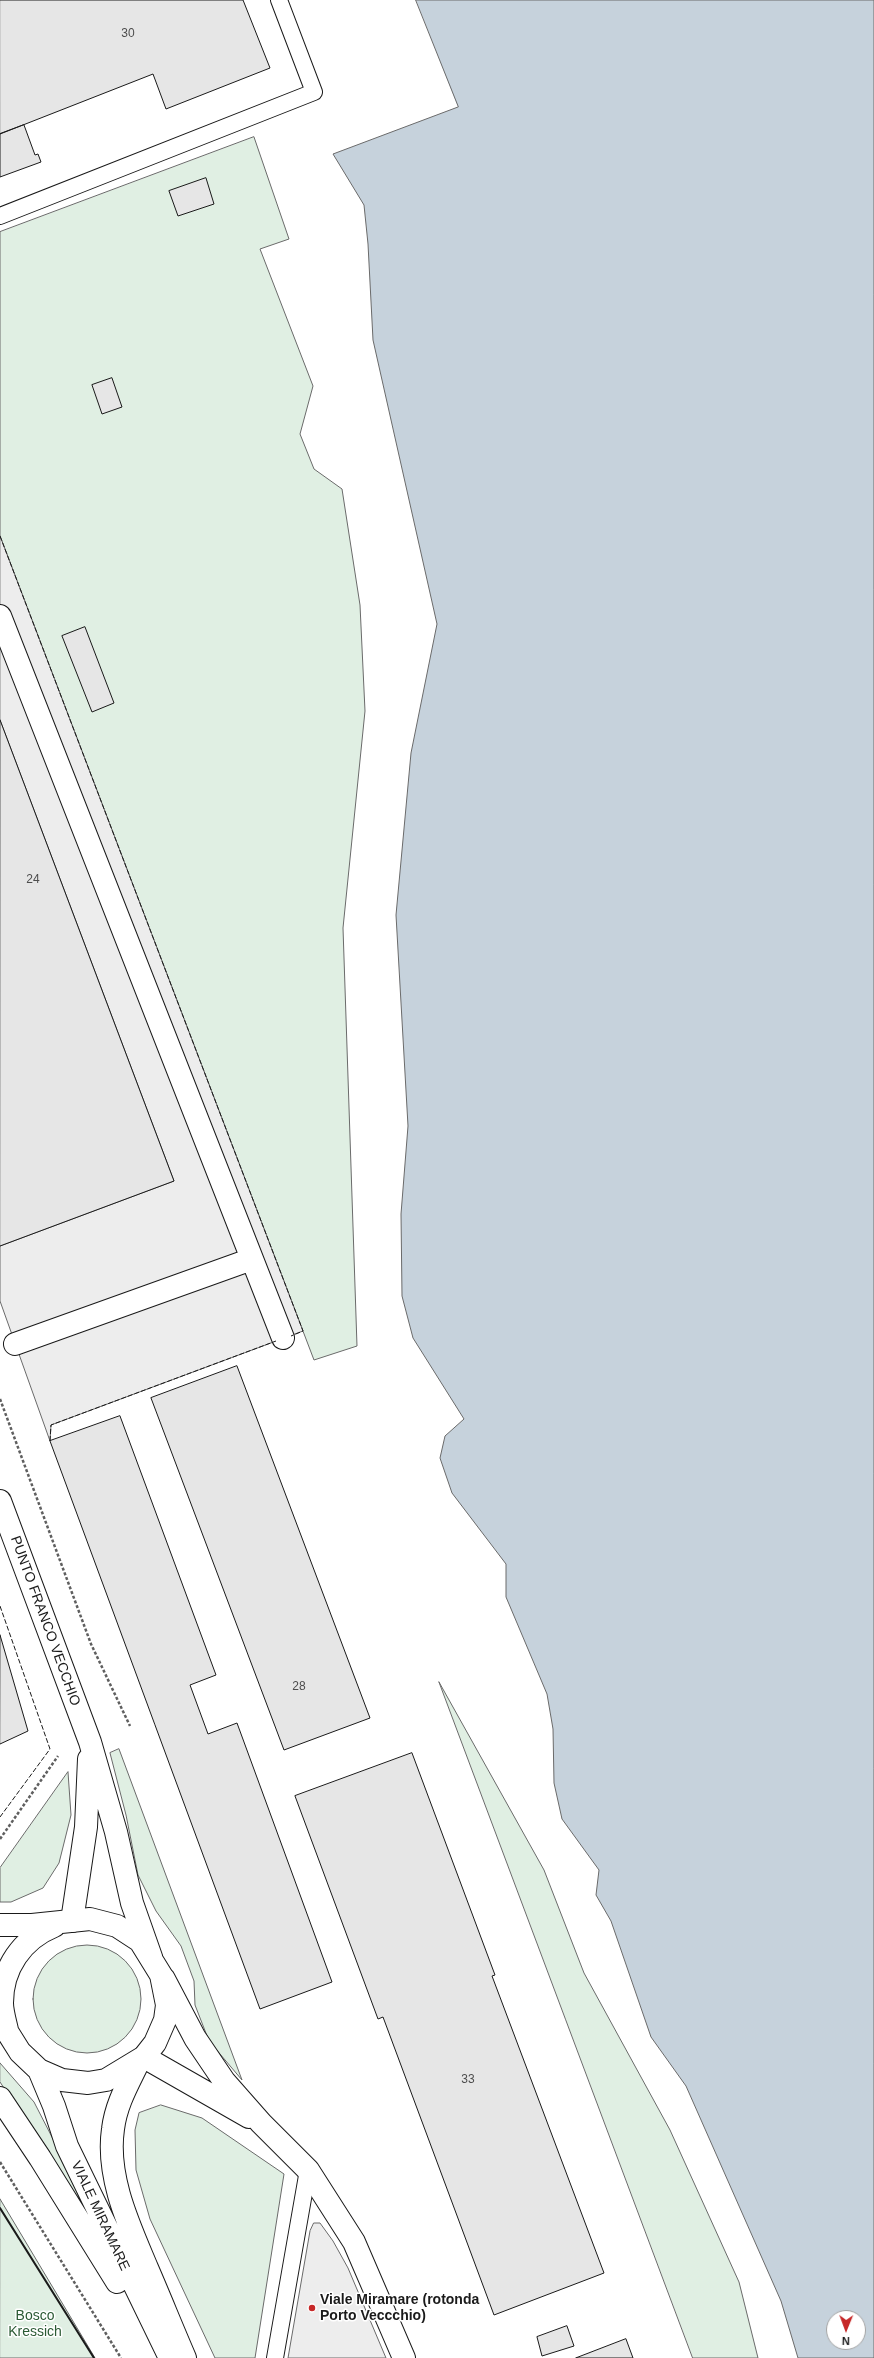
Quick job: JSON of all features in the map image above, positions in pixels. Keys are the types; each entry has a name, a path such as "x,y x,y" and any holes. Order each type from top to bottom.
{"street":[{"path":"0,616 283,1338"},
{"path":"15,1344 252,1259"},
{"name":"PUNTO FRANCO VECCHIO","path":"0,1501 90,1742 116,1832 132,1903 157,1968"},
{"name":"PUNTO FRANCO VECCHIO","path":"70,1920 86,1827 90,1742"},
{"name":"VIALE MIRAMARE","path":"0,1925 32,1925 90,1919 117,1926 140,1941 157,1968 167,2005 165,2020 155,2043 142,2059 118,2104 113,2129 112,2154 117,2184 127,2219 185,2358"},
{"name":"VIALE MIRAMARE","path":"70,1920 30,1939 17,1954 5,1979 2,1997 3,2025 20,2052 39,2070 62,2080 88,2083 106,2080 142,2059"},
{"path":"157,1968 199,2044 224,2081 261,2123 308,2170 354,2242 404,2358"},
{"path":"142,2059 261,2123"},
{"name":"VIALE MIRAMARE","path":"39,2070 54,2106 67,2146 170,2358"},
{"path":"0,2098 40,2158 162,2358"}],"lane":[{"path":"0,216 314,92 279,0"},
{"path":"275,2358 308,2170"}],"path":[{"path":"0,1399 91,1644 130,1726"},
{"path":"0,1839 60,1752"},
{"path":"0,2162 121,2358"}],"green space":[{"path":"254,137 289,239 260,249 313,386 300,434 314,469 342,489 360,605 365,711 343,928 357,1346 314,1360 0,536 0,232"},
{"path":"439,1682 544,1870 584,1973 670,2130 739,2282 758,2358 693,2358"},
{"path":"119,1749 242,2080 209,2041 195,2005 194,1981 181,1946 156,1911 138,1875 126,1815 110,1753"},
{"path":"68,1772 71,1815 59,1863 43,1888 11,1902 0,1902 0,1868"},
{"path":"87,1945 108,1949 125,1961 137,1978 141,1999 137,2020 125,2037 108,2049 87,2053 66,2049 49,2037 37,2020 33,1999 37,1978 49,1961 66,1949"},
{"path":"0,2063 34,2102 112,2254 0,2082"},
{"path":"161,2105 202,2118 284,2174 255,2358 215,2358 150,2219 136,2170 135,2130 139,2113"},
{"name":"Bosco Kressich","path":"0,2199 95,2358 0,2358"}],"shaded area":[{"path":"416,0 874,0 874,2358 798,2358 781,2301 686,2086 651,2037 611,1921 596,1895 599,1870 562,1819 554,1783 553,1729 547,1694 506,1597 506,1564 452,1493 440,1458 445,1436 464,1419 413,1338 402,1296 401,1214 408,1126 396,915 411,753 437,624 373,340 368,244 364,205 333,154 458,107"},
{"path":"0,536 303,1331 51,1425 50,1441 0,1301 0,1246 174,1181 0,720"},
{"path":"314,2223 320,2223 333,2241 348,2268 386,2358 288,2358 310,2231"}],"building":[{"path":"0,0 243,0 270,68 166,109 153,74 0,134"},
{"path":"24,125 35,155 38,154 41,162 0,177 0,134"},
{"path":"206,178 214,204 178,216 169,191"},
{"path":"112,378 122,407 102,414 92,385"},
{"path":"85,627 114,703 92,712 62,636"},
{"path":"0,720 174,1181 0,1246"},
{"path":"237,1366 370,1718 284,1750 151,1398"},
{"path":"120,1416 216,1675 190,1685 208,1734 237,1723 332,1982 260,2009 50,1441"},
{"path":"0,1635 28,1731 0,1744"},
{"path":"412,1753 495,1975 492,1976 604,2273 494,2315 383,2017 378,2019 295,1796"},
{"path":"567,2326 574,2346 542,2356 537,2337"},
{"path":"626,2339 633,2358 576,2358"}],"fence":[{"path":"0,536 303,1331 291,1336"},
{"path":"50,1441 51,1425 276,1341"},
{"path":"0,1606 50,1749 0,1817"}],"wall":[{"path":"0,2208 94,2358"}],"place":[{"name":"Viale Miramare (rotonda Porto Veccchio)","path":"312,2308"}]}
